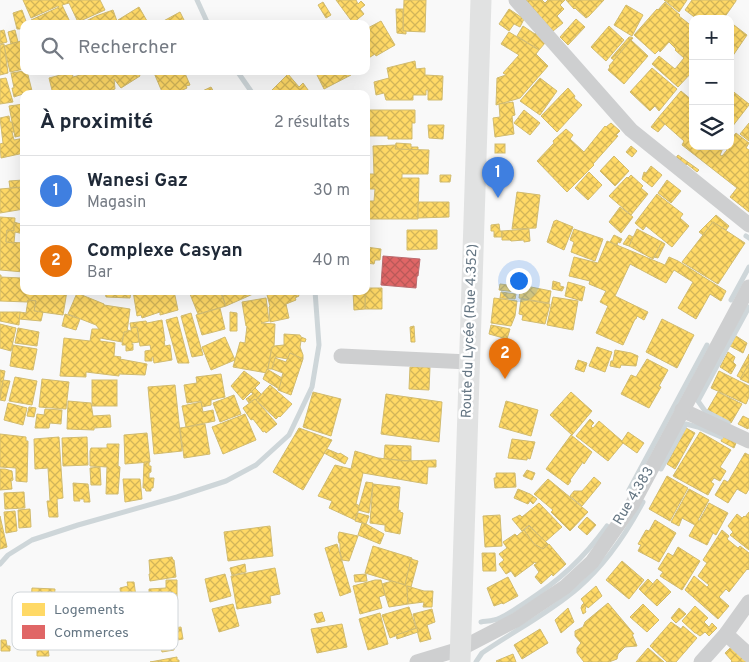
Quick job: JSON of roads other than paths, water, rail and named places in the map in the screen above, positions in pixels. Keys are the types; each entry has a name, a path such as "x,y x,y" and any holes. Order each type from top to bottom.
{"main road":[{"name":"Route du Lycée (Rue 4.352)","path":"460,656 481,0"}],"street":[{"path":"516,0 631,130 749,225"},
{"name":"Rue 4.383","path":"417,662 460,656 565,587 592,562 632,505 749,287"},
{"path":"341,356 469,362"},
{"path":"682,410 749,441"},
{"path":"701,662 726,634 749,602"},
{"path":"726,634 749,655"}],"waterway":[{"path":"197,0 206,20"},
{"path":"240,75 250,90"},
{"path":"731,300 749,267"},
{"path":"0,564 8,555 32,540 226,481 256,465 289,435 312,387 319,345 315,295"},
{"path":"728,423 705,411 698,401 749,307"},
{"path":"629,490 707,345"},
{"path":"661,469 686,424 721,437"},
{"path":"476,662 482,653 555,606 588,579 615,548 643,502"},
{"path":"481,622 495,620 503,616 550,585 580,559 607,526"}],"place":[{"name":"Wanesi Gaz","path":"498,198"},
{"name":"Complexe Casyan","path":"505,379"}]}
